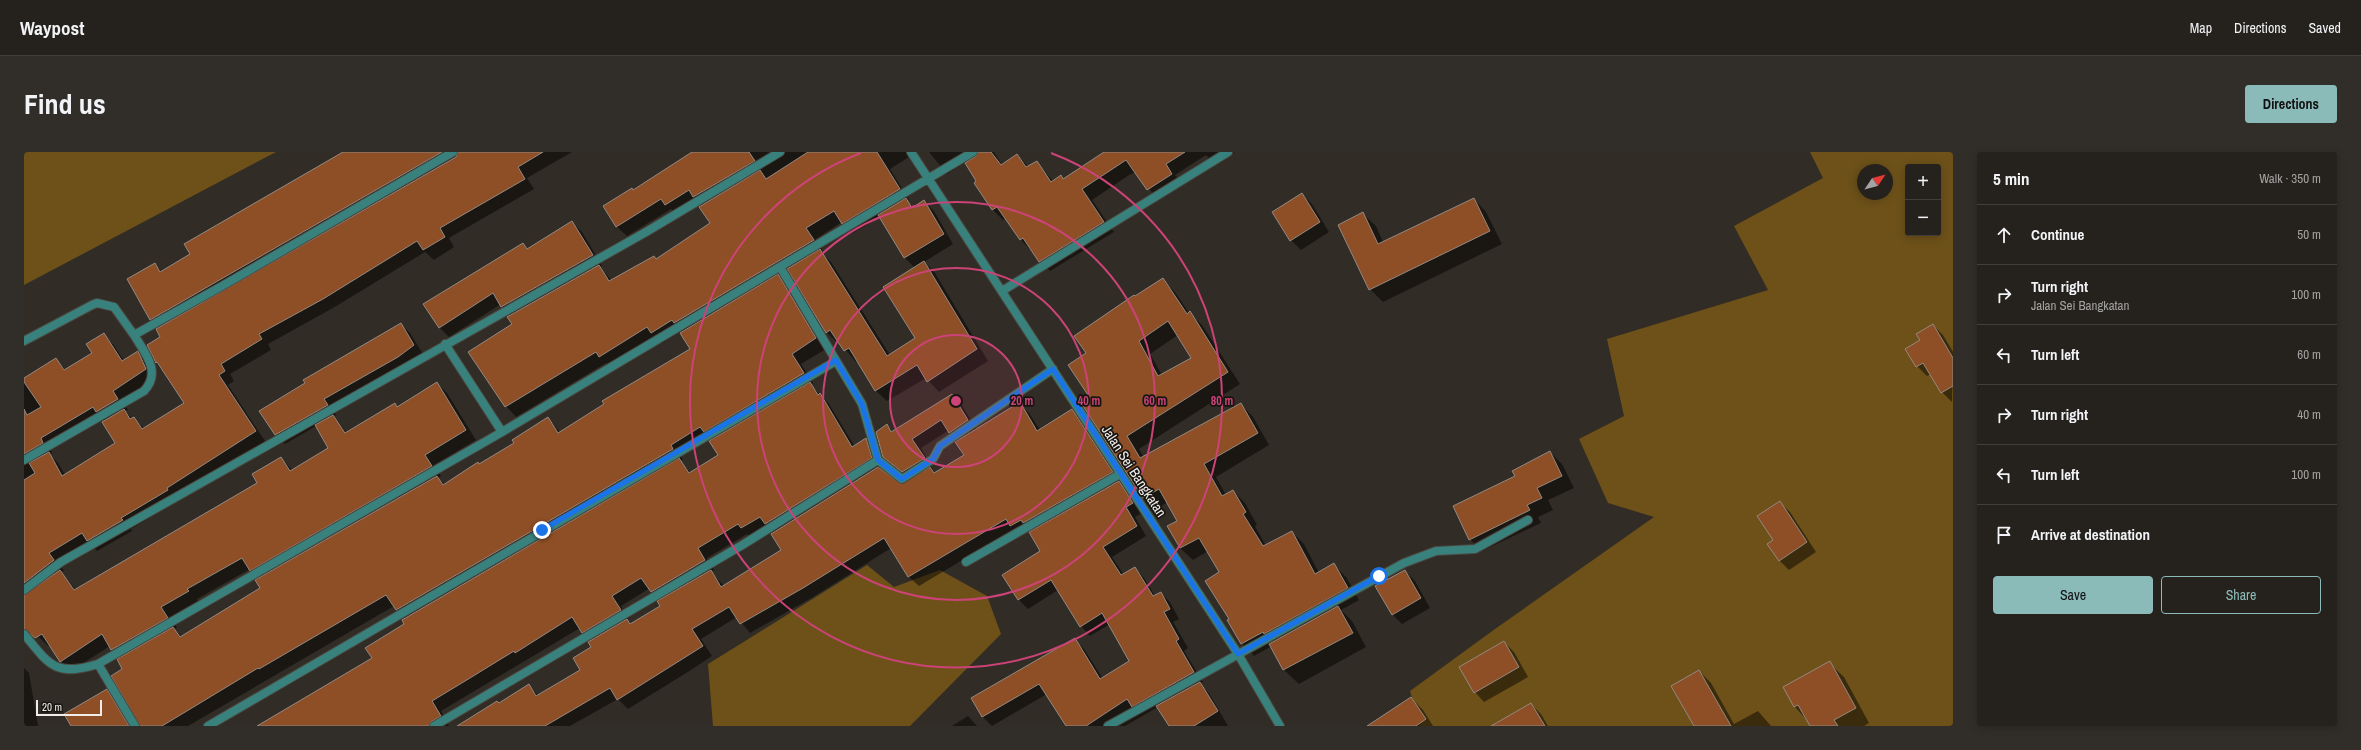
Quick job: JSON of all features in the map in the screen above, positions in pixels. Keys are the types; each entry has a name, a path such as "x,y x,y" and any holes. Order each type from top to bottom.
{"street":[{"path":"134,334 222,286 452,152"},
{"path":"24,590 61,562 445,344 646,232 780,152"},
{"name":"Jalan Sei Bangkatan","path":"911,152 1238,654 1280,726"},
{"path":"24,634 52,666 60,669 78,670 98,664 502,432 973,152"},
{"path":"1002,291 1228,152"},
{"path":"780,267 862,404 878,460 902,479 933,459 940,446 1053,369"},
{"path":"24,341 85,307 97,303 114,307 134,334 152,369 154,377 151,384 144,391 24,460"},
{"path":"445,344 502,432"},
{"path":"208,726 836,360"},
{"path":"434,726 744,544 878,460"},
{"path":"966,562 1120,474"},
{"path":"1108,726 1404,563 1436,551 1475,549 1528,520"},
{"path":"98,664 135,726"}],"shaded area":[{"path":"24,152 276,152 24,285"},
{"path":"1810,152 1953,152 1953,726 1420,726 1410,691 1654,517 1608,503 1579,439 1624,416 1607,339 1768,290 1734,226 1823,178"},
{"path":"867,565 894,587 940,570 987,596 1001,634 910,726 713,726 708,664"}],"building":[{"path":"343,152 442,152 150,320 127,279 155,263 160,272 190,254 184,244"},
{"path":"458,152 543,152 518,167 525,179 440,228 445,237 423,250 417,241 323,299 259,334 262,339 221,364 225,371 219,375 256,431 167,488 168,490 121,518 123,520 87,541 82,533 49,553 54,560 24,583 24,480 35,473 29,463 49,452 62,476 115,443 102,422 124,409 130,419 134,417 142,429 184,403 157,362 156,363 147,345 160,337 156,329 456,157"},
{"path":"692,152 749,152 755,161 693,197 689,190 665,205 661,199 616,227 603,206 632,188 633,190"},
{"path":"808,152 877,152 900,189 842,224 834,211 806,228 814,240 674,323 672,320 651,333 647,327 599,357 596,352 505,407 468,352 512,324 507,317 599,265 609,281 654,256 656,259 710,223 699,207 760,170 766,179"},
{"path":"978,152 991,152 1001,165 1017,154 1026,167 1037,161 1051,182 1061,175 1063,179 1104,152 1185,152 1166,164 1172,174 1147,190 1126,160 1082,189 1104,222 1039,262 1023,238 1020,240 997,207 992,210 974,183 976,181 965,163 976,156"},
{"path":"1302,193 1320,222 1290,241 1272,212"},
{"path":"906,198 912,208 924,200 944,234 904,258 878,215"},
{"path":"1474,198 1490,231 1369,290 1338,225 1363,212 1378,244"},
{"path":"572,221 593,255 501,307 493,293 439,328 423,304 523,243 527,249"},
{"path":"820,249 887,356 915,338 883,287 924,261 977,349 927,382 917,365 875,391 849,348 844,351 830,330 826,333 787,269"},
{"path":"778,274 816,338 792,354 804,373 704,432 700,427 671,445 673,449 396,610 386,595 259,669 258,668 162,726 140,726 111,676 122,669 117,659 173,627 180,637 260,588 255,580 437,476 443,485 478,462 479,464 514,443 512,440 548,417 558,433 604,404 602,401 690,349 680,333"},
{"path":"1163,278 1187,314 1190,311 1228,372 1127,436 1140,458 1241,403 1258,433 1204,464 1222,496 1233,490 1246,512 1243,514 1263,546 1292,531 1315,574 1334,563 1348,588 1264,634 1263,632 1241,644 1227,620 1229,619 1205,581 1219,572 1199,538 1180,548 1167,526 1177,521 1159,489 1143,498 1081,403 1090,398 1068,365 1086,353 1074,336 1134,295 1135,296","holes":["1168,321 1191,358 1158,376 1139,341"]},
{"path":"401,323 414,345 398,357 324,399 328,405 275,435 259,411 305,383 303,380"},
{"path":"1933,324 1953,358 1953,386 1941,393 1923,363 1916,367 1905,349 1920,340 1916,334"},
{"path":"104,333 122,361 138,351 146,369 113,391 118,399 96,412 93,407 41,438 43,443 24,454 24,409 27,415 41,407 24,382 24,378 56,358 64,370 92,353 86,344"},
{"path":"437,382 466,430 425,455 432,466 250,571 242,558 187,589 189,591 161,607 168,618 111,650 102,634 60,662 42,634 35,638 24,629 24,595 60,570 74,590 257,483 252,474 281,457 290,471 328,448 315,425 333,415 345,433 395,403 397,407"},
{"path":"810,382 818,395 820,393 852,447 866,438 872,458 765,524 760,517 741,528 738,524 698,548 705,560 651,592 641,578 612,596 621,610 582,633 572,617 515,653 514,651 432,701 441,716 431,722 429,726 257,726 372,658 365,648 404,624 402,620 679,458 689,473 718,455 709,441"},
{"path":"952,394 968,420 949,433 941,420 912,439 925,458 902,472 883,457 876,432 887,424 891,432"},
{"path":"1020,402 1037,431 1072,409 1113,472 1023,523 1021,520 1010,526 1006,519 908,577 884,538 803,588 740,624 729,607 692,629 703,646 617,700 610,688 545,726 457,726 497,701 499,703 529,684 536,696 580,670 573,658 591,647 588,642 627,619 630,624 660,606 657,601 711,570 721,587 781,550 771,534 878,467 901,484 930,467 934,473 964,455 955,442"},
{"path":"1550,451 1562,476 1537,488 1542,498 1527,505 1530,510 1469,540 1453,506 1515,476 1512,471"},
{"path":"1119,481 1133,503 1126,507 1137,526 1103,547 1121,575 1135,567 1153,596 1161,592 1170,609 1164,612 1179,639 1176,641 1194,672 1132,707 1127,699 1086,726 1066,726 1039,684 982,717 971,698 1075,638 1100,679 1129,661 1102,613 1080,627 1051,580 1018,600 1002,575 1040,551 1029,532"},
{"path":"1780,501 1807,542 1779,561 1767,544 1773,540 1757,516"},
{"path":"1405,570 1421,598 1392,615 1375,586"},
{"path":"1338,606 1353,633 1283,670 1269,644"},
{"path":"1504,641 1519,667 1474,693 1459,667"},
{"path":"1830,661 1856,708 1834,720 1838,726 1810,726 1798,705 1794,707 1783,687"},
{"path":"1699,670 1731,726 1694,726 1671,686"},
{"path":"1200,682 1218,711 1194,726 1169,726 1156,706"},
{"path":"107,689 129,726 71,726 64,714"},
{"path":"1411,697 1426,719 1416,726 1367,726"},
{"path":"1531,703 1545,726 1491,726"}],"route":[{"path":"542,530 836,360 862,404 878,460 902,479 933,459 940,446 1053,369 1238,654 1379,576"}]}
